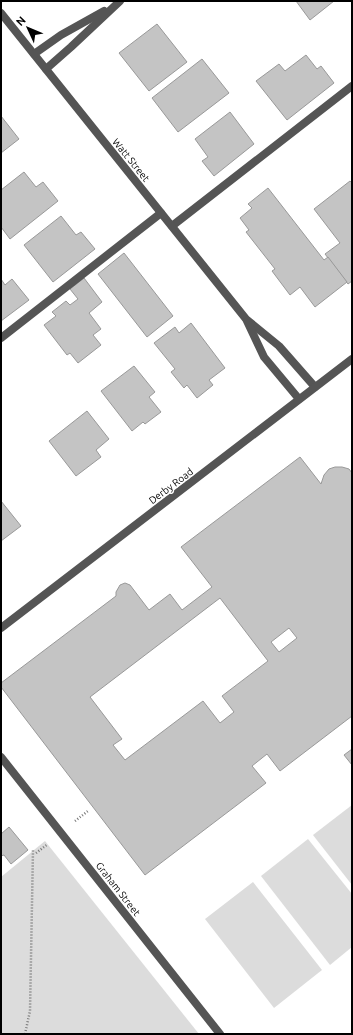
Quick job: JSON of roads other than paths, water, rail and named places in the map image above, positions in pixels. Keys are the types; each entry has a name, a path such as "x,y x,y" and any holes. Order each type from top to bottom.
{"street":[{"path":"34,54 61,35 118,3"},
{"path":"46,69 71,48 118,3"},
{"name":"Watt Street","path":"1,13 246,319 279,346 315,387"},
{"path":"172,226 352,86"},
{"path":"1,338 161,213"},
{"name":"Watt Street","path":"246,319 264,357 299,399"},
{"name":"Derby Road","path":"1,628 352,359"},
{"name":"Graham Street","path":"1,757 220,1034"}]}
